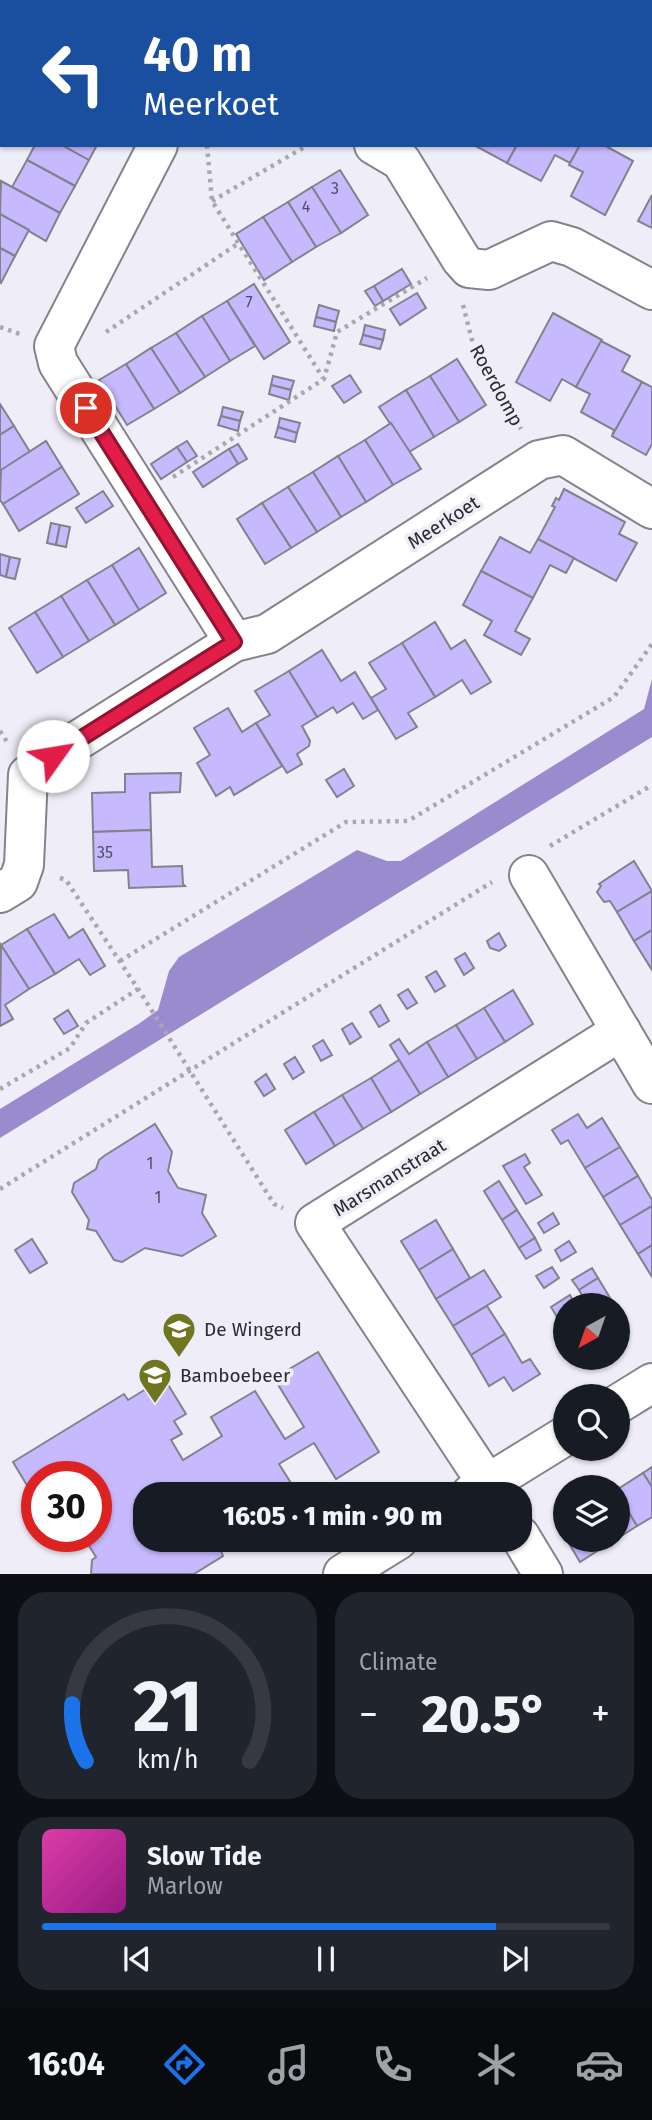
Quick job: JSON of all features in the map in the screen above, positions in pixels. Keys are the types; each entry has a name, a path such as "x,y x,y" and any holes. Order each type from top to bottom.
{"street":[{"path":"157,147 54,346 58,363 234,642"},
{"path":"377,147 401,161 465,263 489,270 551,241 572,247 652,290"},
{"path":"539,460 563,455 652,509"},
{"name":"Meerkoet","path":"12,879 28,775 53,756 234,642 267,634 539,460"},
{"path":"524,867 652,1084"},
{"name":"Marsmanstraat","path":"478,1482 315,1223 621,1031"},
{"path":"630,1396 652,1382"},
{"path":"497,1482 553,1444"},
{"path":"343,1574 379,1552"},
{"path":"530,1552 543,1574"}],"path":[{"path":"207,147 212,201 324,379"},
{"path":"212,201 305,147"},
{"path":"58,363 239,243"},
{"path":"143,497 324,379 337,332 465,263"},
{"name":"Roerdomp","path":"465,263 459,290 474,348 539,460"},
{"path":"120,961 346,822 408,821 614,696 652,643"},
{"path":"0,1189 189,1070 524,867 652,785"},
{"path":"12,879 66,880 274,1204 315,1223"},
{"path":"0,1089 69,1048 86,1023 138,989"}],"shaded area":[{"path":"652,679 652,737 0,1138 0,1109 158,1010 169,971 179,957 357,850 387,861 401,861 644,709"}],"building":[{"path":"34,147 66,147 89,160 75,186 27,160"},
{"path":"66,147 96,147 89,160"},
{"path":"478,147 516,147 507,163"},
{"path":"516,147 579,147 570,163 555,155 541,181 507,163"},
{"path":"579,147 608,147 633,161 605,215 571,196 583,172 569,165"},
{"path":"27,160 75,186 60,213 12,187"},
{"path":"340,170 368,215 341,233 312,187"},
{"path":"1,181 60,213 46,241 0,214"},
{"path":"312,187 341,233 316,247 288,202"},
{"path":"652,195 652,228 638,221"},
{"path":"288,202 316,247 292,262 263,217"},
{"path":"0,214 29,230 15,256 0,248"},
{"path":"263,217 292,262 264,280 236,234"},
{"path":"0,248 15,256 1,283 0,282"},
{"path":"402,269 411,284 383,301 374,286"},
{"path":"254,284 290,342 264,359 227,301"},
{"path":"374,286 383,301 375,306 365,291"},
{"path":"417,293 426,308 400,325 390,309"},
{"path":"227,301 255,346 230,361 202,316"},
{"path":"319,305 339,311 336,322 316,317"},
{"path":"553,313 602,340 576,387 562,379 550,401 516,382"},
{"path":"202,316 230,361 205,377 176,333"},
{"path":"316,317 336,322 334,331 314,326"},
{"path":"365,325 385,330 383,340 363,335"},
{"path":"176,333 205,377 180,393 151,348"},
{"path":"363,335 383,340 380,349 360,344"},
{"path":"601,341 630,356 622,371 642,382 612,436 614,430 581,412 590,394 576,387"},
{"path":"151,348 180,393 154,409 126,364"},
{"path":"457,359 486,405 459,422 430,376"},
{"path":"126,364 154,409 127,425 99,380"},
{"path":"350,375 361,392 344,403 332,386"},
{"path":"273,376 294,381 291,390 271,385"},
{"path":"430,376 459,422 434,437 406,390"},
{"path":"642,382 652,387 652,444 646,455 612,436"},
{"path":"271,385 291,390 289,400 269,394"},
{"path":"406,390 434,437 409,452 379,407"},
{"path":"0,404 14,426 0,435"},
{"path":"223,407 243,412 240,421 221,416"},
{"path":"221,416 240,421 238,431 218,425"},
{"path":"280,418 300,423 297,433 278,427"},
{"path":"391,423 421,469 393,485 365,440"},
{"path":"14,426 30,452 0,472 0,435"},
{"path":"278,427 297,433 295,442 275,437"},
{"path":"365,440 393,485 366,502 338,456"},
{"path":"46,441 62,467 3,504 0,500 1,470"},
{"path":"187,441 197,456 187,462 177,447"},
{"path":"238,444 247,459 238,464 229,449"},
{"path":"177,447 187,462 161,479 151,464"},
{"path":"229,449 238,464 203,487 193,472"},
{"path":"338,456 366,502 341,517 313,472"},
{"path":"62,467 79,494 19,531 3,504"},
{"path":"313,472 341,517 317,532 288,487"},
{"path":"288,487 317,532 291,548 262,503"},
{"path":"564,489 625,522 619,534 637,543 616,581 538,539 555,507 552,506 556,498 559,500"},
{"path":"103,491 113,506 86,523 76,508"},
{"path":"262,503 291,548 265,564 237,519"},
{"path":"51,523 60,525 56,545 47,543"},
{"path":"60,525 70,527 66,547 56,545"},
{"path":"500,537 530,553 538,539 574,558 566,573 550,565 533,598 481,571"},
{"path":"139,548 166,593 139,610 112,565"},
{"path":"0,554 10,557 6,577 0,575"},
{"path":"10,557 20,559 15,579 6,577"},
{"path":"112,565 139,610 115,625 87,580"},
{"path":"481,571 533,598 515,631 530,639 521,655 484,635 492,621 463,605"},
{"path":"87,580 115,625 89,641 61,596"},
{"path":"61,596 89,641 63,657 35,612"},
{"path":"35,612 63,657 37,673 9,628"},
{"path":"435,622 451,649 465,640 491,682 471,694 462,680 435,697 402,643"},
{"path":"402,643 435,697 408,713 417,727 396,739 371,698 386,689 369,663"},
{"path":"322,650 341,681 355,672 378,710 363,719 353,703 337,713 333,707 317,717 289,671"},
{"path":"289,671 317,717 302,726 310,741 309,746 297,754 302,764 287,773 256,723 270,715 255,691"},
{"path":"228,708 242,732 256,723 282,766 234,795 230,787 216,796 197,763 210,755 194,728"},
{"path":"344,769 354,786 337,797 326,780"},
{"path":"181,773 180,792 150,793 151,830 93,832 92,793 125,792 125,774"},
{"path":"151,830 152,867 182,866 185,886 129,888 128,870 94,871 93,832"},
{"path":"634,861 652,891 617,912 610,901 604,902 597,892 601,886 599,884"},
{"path":"652,891 652,930 634,941 617,912"},
{"path":"54,914 69,938 83,929 105,966 90,975 79,959 55,974 27,929"},
{"path":"27,929 55,974 29,989 1,945"},
{"path":"652,930 652,970 634,941"},
{"path":"499,933 506,946 499,951 490,948 487,941"},
{"path":"1,945 29,989 5,1005 13,1019 0,1026"},
{"path":"465,953 474,968 464,975 455,959"},
{"path":"436,971 445,986 435,992 426,977"},
{"path":"408,989 417,1003 407,1009 398,995"},
{"path":"513,990 533,1024 505,1042 484,1008"},
{"path":"380,1005 389,1021 379,1027 370,1012"},
{"path":"484,1008 505,1042 477,1059 456,1025"},
{"path":"68,1010 78,1026 64,1034 54,1019"},
{"path":"352,1023 361,1037 350,1044 342,1029"},
{"path":"456,1025 477,1059 448,1077 427,1042"},
{"path":"399,1039 409,1054 427,1042 448,1077 420,1094 390,1045"},
{"path":"323,1040 332,1055 321,1061 313,1046"},
{"path":"295,1057 304,1072 293,1079 284,1064"},
{"path":"399,1060 420,1094 391,1112 371,1078"},
{"path":"266,1074 275,1089 264,1096 255,1082"},
{"path":"371,1078 391,1112 363,1129 342,1095"},
{"path":"342,1095 363,1129 335,1146 314,1112"},
{"path":"314,1112 335,1146 306,1164 285,1130"},
{"path":"578,1114 587,1128 602,1118 620,1147 585,1168 568,1140 561,1144 552,1130"},
{"path":"155,1124 172,1152 168,1171 178,1188 206,1195 202,1213 216,1236 182,1256 145,1248 122,1262 114,1260 96,1231 87,1229 89,1220 72,1192 74,1183 96,1169 99,1160 104,1156"},
{"path":"620,1147 638,1176 603,1197 585,1168"},
{"path":"525,1154 530,1163 524,1167 542,1195 526,1204 503,1166"},
{"path":"638,1176 652,1200 652,1206 620,1225 603,1197"},
{"path":"499,1181 517,1210 502,1220 484,1191"},
{"path":"652,1206 652,1245 638,1254 620,1225"},
{"path":"517,1210 535,1238 519,1248 502,1220"},
{"path":"553,1213 559,1224 544,1233 538,1223"},
{"path":"436,1220 453,1249 419,1270 401,1241"},
{"path":"535,1238 541,1250 526,1259 519,1248"},
{"path":"32,1239 47,1263 30,1273 15,1250"},
{"path":"569,1241 576,1252 561,1261 555,1250"},
{"path":"652,1245 652,1277 638,1254"},
{"path":"453,1249 470,1278 436,1299 419,1270"},
{"path":"552,1267 559,1278 544,1288 536,1276"},
{"path":"592,1268 598,1278 579,1290 572,1280"},
{"path":"484,1270 501,1297 453,1326 436,1299"},
{"path":"598,1278 607,1293 581,1293 579,1290"},
{"path":"487,1306 505,1334 471,1355 453,1326"},
{"path":"505,1334 522,1363 530,1359 540,1374 513,1391 504,1377 489,1386 471,1355"},
{"path":"318,1352 379,1452 336,1479 314,1443 279,1464 290,1482 133,1482 133,1552 221,1552 223,1556 194,1574 91,1574 92,1560 96,1557 93,1552 112,1552 112,1461 21,1461 21,1475 13,1462 124,1394 128,1400 164,1378 186,1414 174,1421 182,1434 171,1440 183,1460 222,1436 211,1417 255,1391 285,1439 304,1427 274,1378"},
{"path":"652,1467 652,1487 643,1473"},
{"path":"643,1473 652,1487 652,1517 637,1526 630,1515 630,1481"},
{"path":"630,1515 637,1526 630,1530"},
{"path":"574,1552 596,1552 580,1562"}],"place":[{"name":"De Wingerd","path":"179,1359"},
{"name":"Bamboebeer","path":"155,1405"}],"route":[{"path":"53,756 234,642 86,408"}]}
